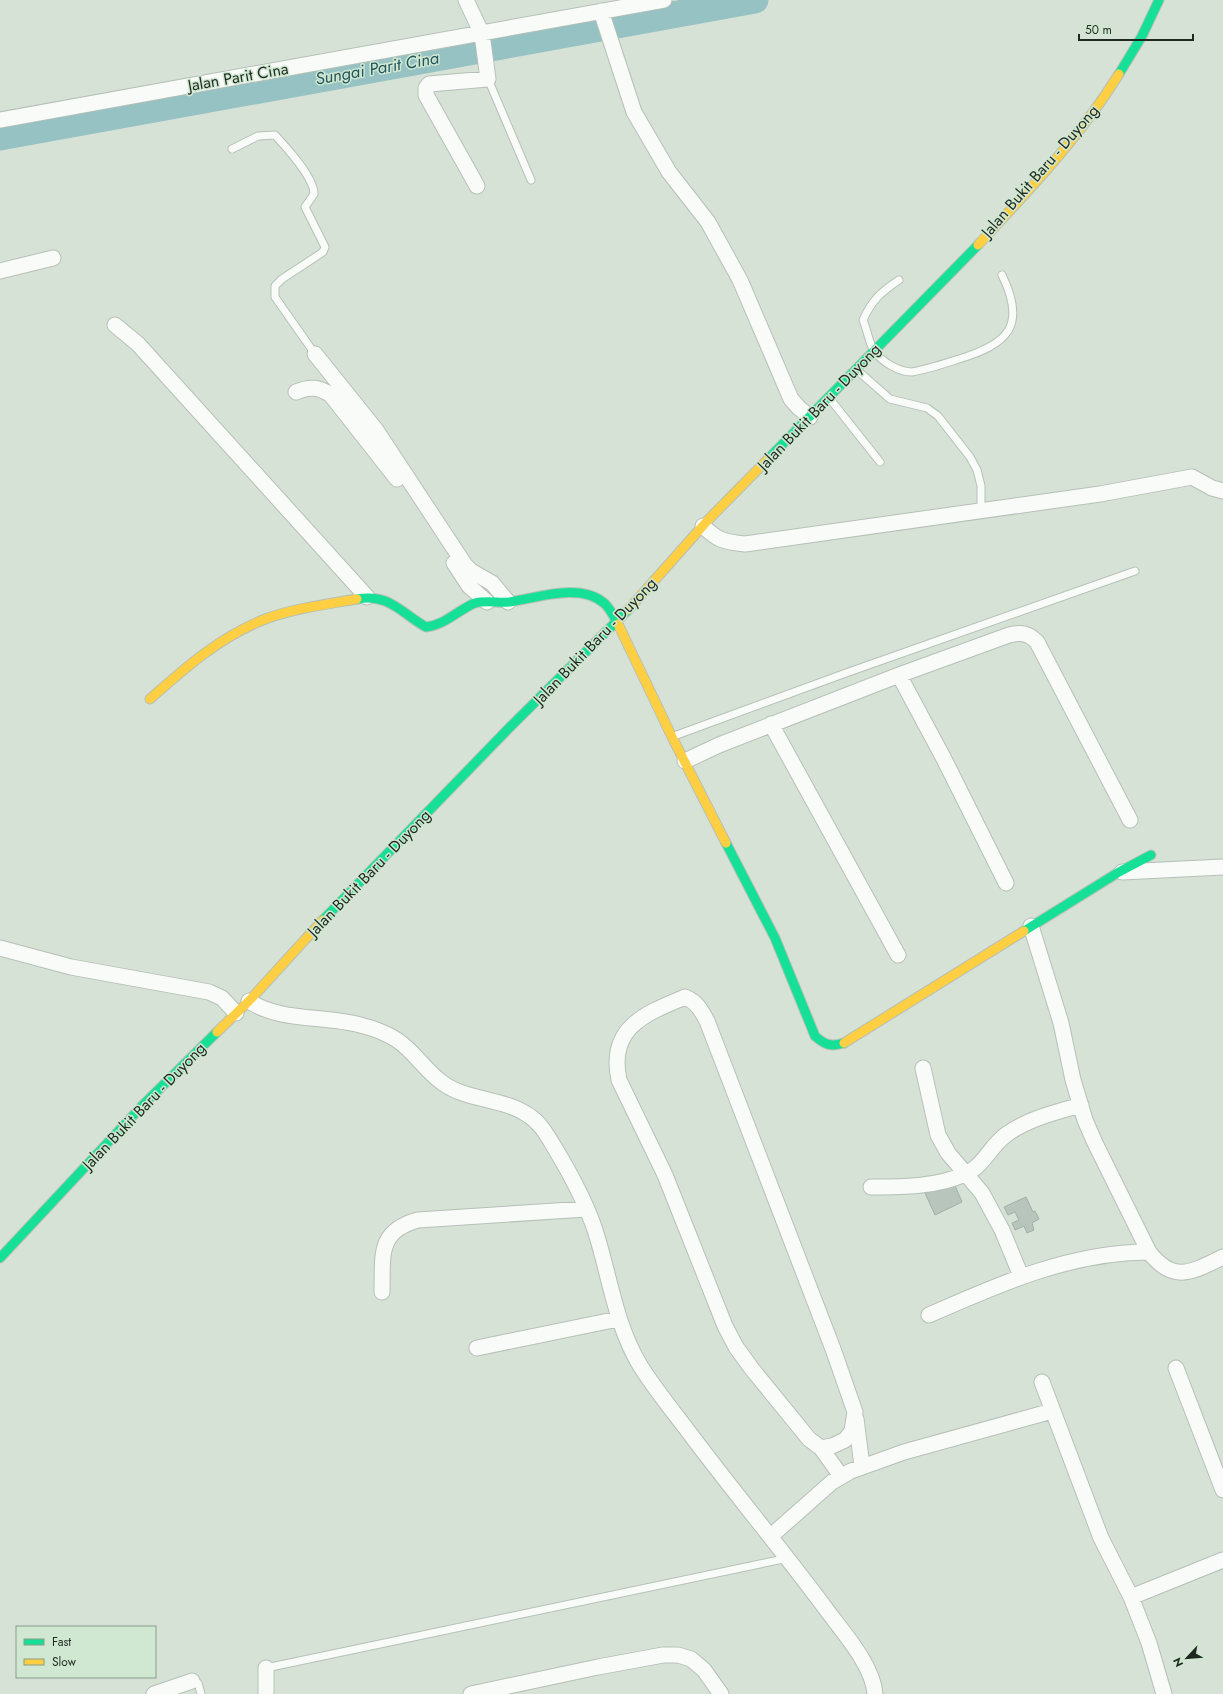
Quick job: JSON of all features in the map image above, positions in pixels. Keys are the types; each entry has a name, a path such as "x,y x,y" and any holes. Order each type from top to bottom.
{"main road":[{"name":"Jalan Bukit Baru - Duyong","path":"0,1258 142,1106 249,1001 327,916 499,738 617,622 702,526 810,417 1028,190 1078,132 1112,84 1142,36 1159,0"},
{"path":"150,699 195,659 226,638 268,618 312,607 367,597 379,598 390,602 415,622 426,627 436,626 476,603 508,602 551,594 578,593 593,596 605,604 617,622 672,737 775,938 815,1036 824,1044 834,1046 844,1043 1119,872 1151,855"}],"street":[{"path":"466,0 483,44 488,79 429,84 426,88 426,95 477,186"},
{"name":"Jalan Parit Cina","path":"0,120 483,44 664,0"},
{"path":"602,16 634,112 669,172 708,222 740,280 791,399 798,408 810,417"},
{"path":"0,271 53,258"},
{"path":"115,325 138,344 367,597"},
{"path":"315,354 376,430 465,565 471,572 492,583 508,602"},
{"path":"296,392 313,387 322,389 331,395 398,480 469,586 487,602"},
{"path":"702,526 712,535 725,542 745,544 1100,494 1192,478 1212,488 1223,490"},
{"path":"685,761 719,744 899,675 1021,632 1030,635 1041,648 1130,820"},
{"path":"899,675 948,766 1006,883"},
{"path":"772,724 898,955"},
{"path":"1119,872 1223,867"},
{"path":"1031,926 1061,1023 1080,1104 1095,1143 1150,1252 1159,1264 1171,1272 1186,1272 1223,1257"},
{"path":"0,948 71,967 208,992 222,998 236,1013"},
{"path":"841,1476 821,1448 809,1439 736,1347 725,1326 665,1175 619,1080 616,1065 617,1050 625,1032 634,1023 674,1002 685,998 694,1001 700,1008 707,1021 833,1349 855,1412 862,1466"},
{"path":"249,1001 268,1010 359,1024 381,1032 398,1041 444,1085 459,1092 510,1106 528,1115 542,1128 562,1161 596,1232 616,1301 618,1319 625,1338 643,1370 720,1474 788,1558 865,1664 871,1676 875,1694"},
{"path":"923,1068 938,1135 948,1153 985,1199 1002,1230 1021,1276"},
{"path":"871,1188 932,1183 965,1174 978,1166 996,1144 1007,1134 1025,1124 1080,1104"},
{"path":"382,1292 383,1255 387,1242 395,1230 405,1224 418,1220 586,1209"},
{"path":"929,1315 1021,1276 1093,1255 1121,1252 1150,1252"},
{"path":"477,1348 618,1319"},
{"path":"1176,1368 1223,1490"},
{"path":"1042,1382 1101,1538 1131,1598 1149,1643 1164,1694"},
{"path":"771,1536 832,1482 862,1466 904,1452 1052,1411"},
{"path":"821,1448 832,1446 845,1440 852,1431 855,1412"},
{"path":"1131,1598 1223,1560"},
{"path":"471,1694 663,1655 678,1655 691,1659 704,1670 721,1694"},
{"path":"266,1668 266,1694"},
{"path":"154,1694 192,1681"}],"lane":[{"path":"488,79 531,180"},
{"path":"232,149 258,136 275,135 295,159 312,184 314,194 305,207 325,247 323,252 282,279 275,286 275,297 315,354"},
{"path":"899,280 883,291 870,304 863,320 874,351 894,368 902,372 912,372 981,352 996,344 1007,334 1012,320 1013,304 1002,275"},
{"path":"856,369 890,400 927,408 938,416 970,457 977,470 981,486 981,510"},
{"path":"829,397 880,462"},
{"path":"672,737 846,672 1135,571"},
{"path":"266,1668 788,1558"},
{"path":"192,1681 198,1683 201,1694"}],"building":[{"path":"953,1181 962,1202 935,1215 925,1193"},
{"path":"1026,1197 1033,1212 1035,1211 1039,1219 1032,1223 1034,1230 1027,1233 1024,1226 1015,1230 1012,1223 1019,1220 1015,1212 1008,1215 1004,1207"}],"waterway":[{"name":"Sungai Parit Cina","path":"0,137 755,0"}],"traffic: fast":[{"path":"1119,74 1142,36 1159,0"},
{"path":"768,459 978,245"},
{"path":"357,599 378,599 386,602 426,627 433,626 479,602 509,602 558,593 583,593 604,603 618,624"},
{"path":"323,920 510,727 628,610"},
{"path":"726,843 775,938 815,1036 832,1045 844,1043"},
{"path":"1024,931 1119,872 1151,855"},
{"path":"0,1258 142,1106 217,1032"}],"traffic: slow":[{"path":"978,245 1053,163 1088,120 1119,74"},
{"path":"628,610 709,519 768,459"},
{"path":"150,699 205,653 235,633 251,625 268,618 290,612 357,599"},
{"path":"618,624 672,737 726,843"},
{"path":"217,1032 249,1001 323,920"},
{"path":"844,1043 1024,931"}]}
